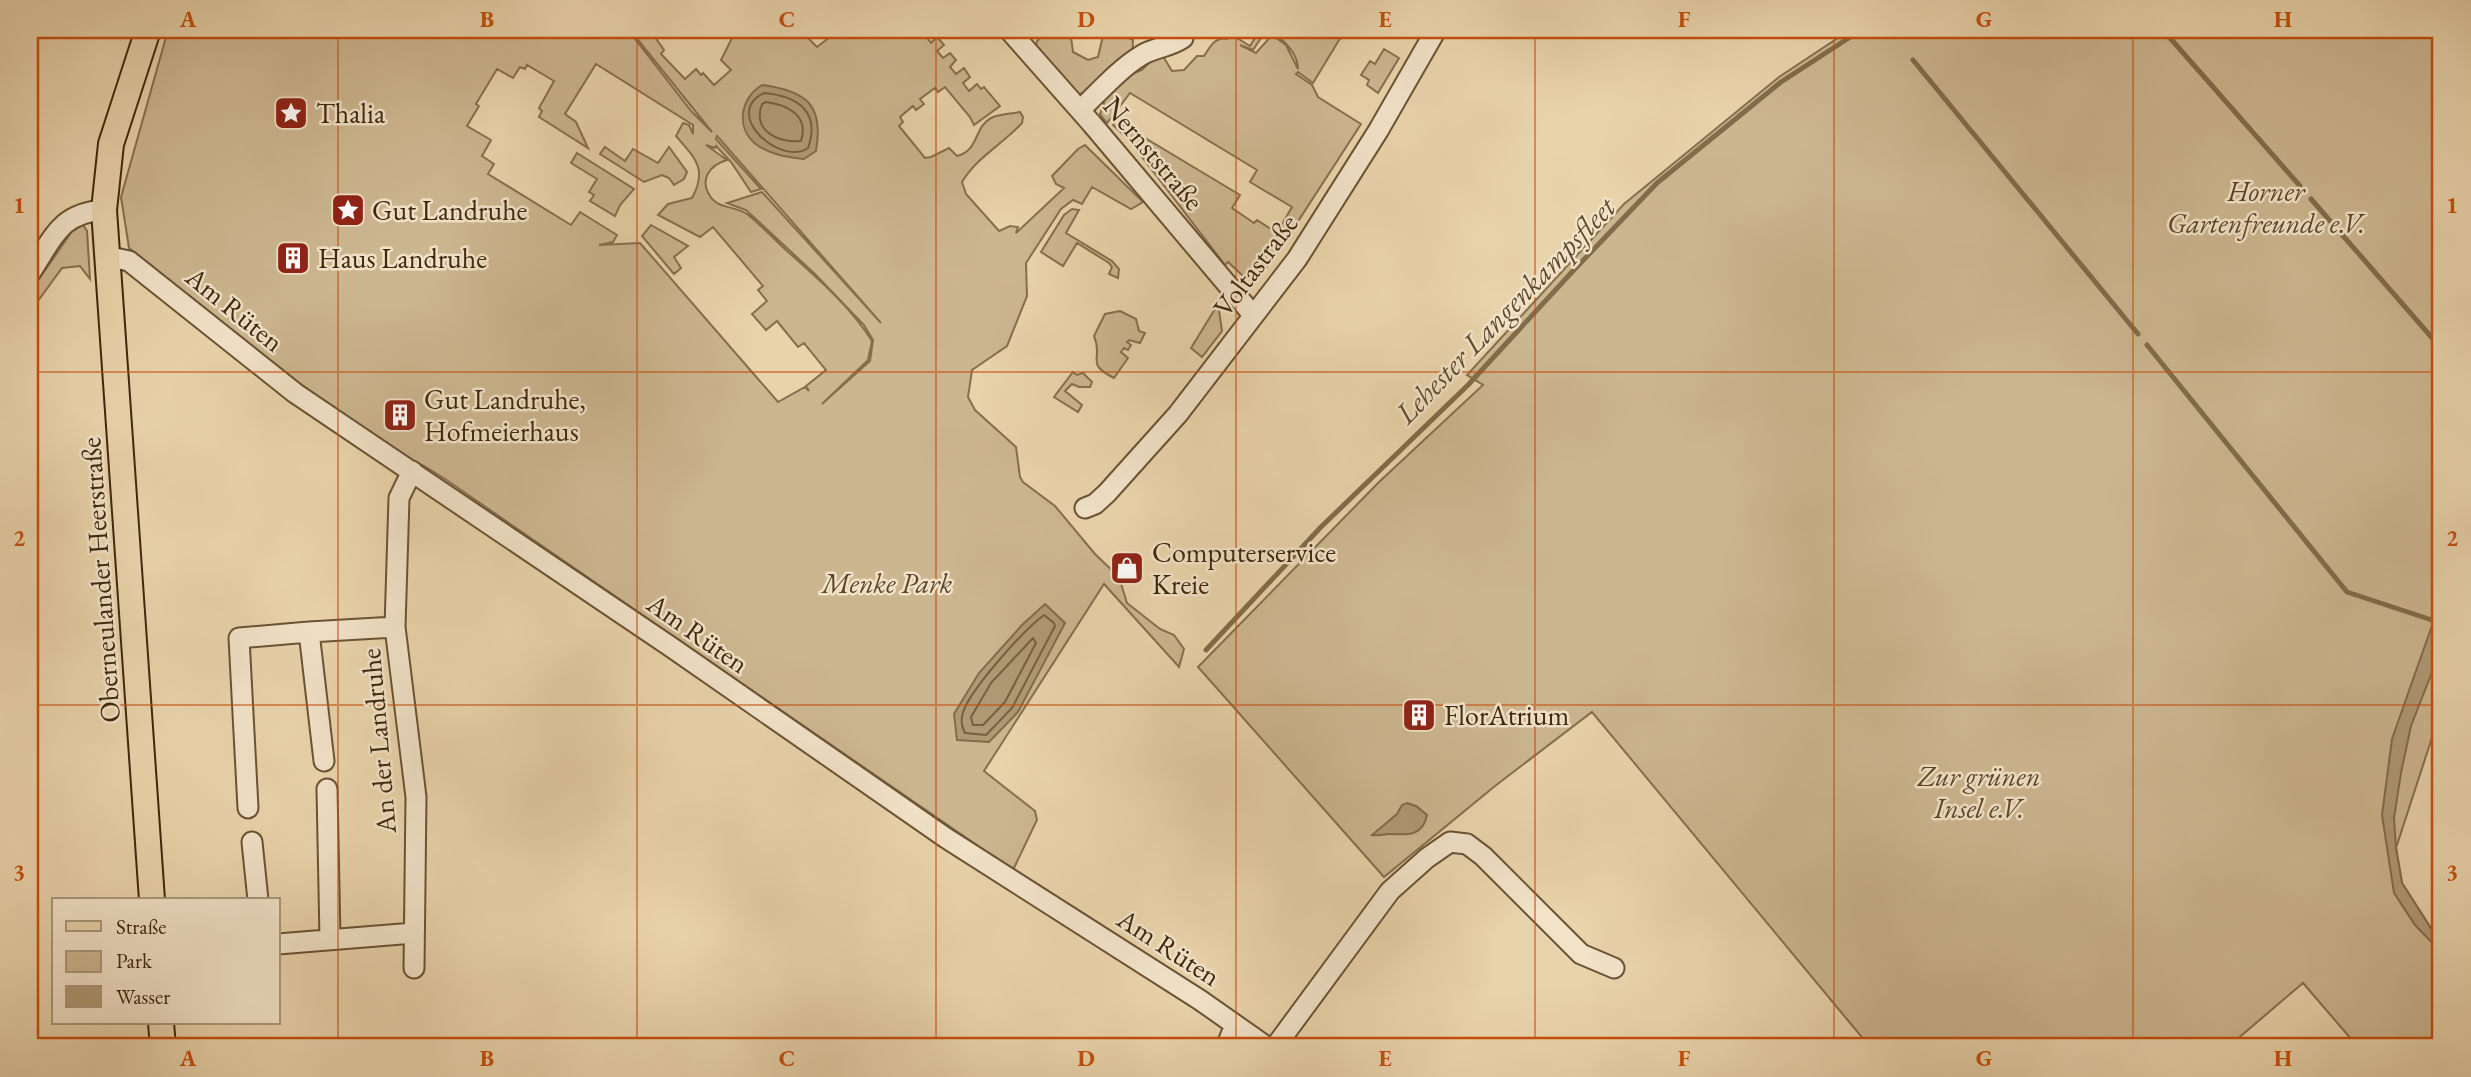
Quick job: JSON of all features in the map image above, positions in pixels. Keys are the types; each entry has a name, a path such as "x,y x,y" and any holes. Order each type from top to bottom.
{"main road":[{"name":"Oberneulander Heerstraße","path":"148,30 111,144 104,210 152,898"},
{"path":"161,1024 163,1047"}],"street":[{"name":"Nernststraße","path":"1009,30 1253,315"},
{"name":"Voltastraße","path":"1085,508 1101,499 1168,426 1297,259 1378,131 1436,30"},
{"path":"1080,110 1117,74 1142,55 1183,38"},
{"path":"30,273 60,228 71,217 84,211 104,210"},
{"name":"Am Rüten","path":"106,256 129,261 295,393 671,647 946,838 1200,1000 1267,1047"},
{"name":"An der Landruhe","path":"412,471 399,498 396,627 416,797 414,968"},
{"name":"An der Landruhe","path":"248,808 239,638 396,627"},
{"name":"An der Landruhe","path":"310,632 324,761"},
{"name":"An der Landruhe","path":"327,789 330,939"},
{"path":"252,842 258,898"},
{"path":"1275,1047 1390,891 1427,858 1450,842 1466,844 1483,856 1581,954 1614,968"},
{"path":"280,944 414,933"},
{"path":"1226,1047 1236,1025"}],"green space":[{"name":"Menke Park","path":"168,30 628,30 692,112 712,132 630,30 650,30 664,50 661,54 685,79 696,69 714,85 731,70 721,60 736,30 800,30 817,47 839,30 931,30 925,35 931,43 937,37 944,45 937,51 943,58 950,53 956,60 950,67 956,74 964,68 970,77 963,83 969,91 977,84 981,89 984,87 1000,106 974,125 945,87 938,92 935,88 920,99 924,104 916,110 913,106 900,117 903,122 899,126 925,158 949,148 957,156 969,149 982,127 991,118 1020,112 1022,123 975,165 962,182 966,194 999,231 1010,226 1018,227 1016,233 1064,188 1056,184 1052,176 1085,145 1143,202 1131,209 1092,187 1082,204 1073,200 1061,209 1026,263 1027,296 1007,346 972,370 968,397 975,410 1016,447 1023,482 1055,506 1095,554 1119,577 1127,603 1160,629 1174,635 1184,649 1179,667 1104,584 984,771 1035,811 1037,820 1013,870 445,479 403,456 322,401 129,248 121,197","holes":["596,64 693,125 693,134 689,125 683,123 676,136 697,164 697,188 692,198 668,204 658,215 700,237 713,227 763,286 758,290 767,301 752,314 766,330 777,321 798,347 804,343 826,370 806,386 809,391 805,387 778,402 640,243 599,245 613,242 617,235 580,212 571,225 488,174 494,164 482,156 491,140 467,126 479,106 476,104 497,69 513,78 520,67 525,69 527,65 554,81 539,108 542,111 539,117 588,148 576,122 565,114","717,136 881,323 762,192 727,203 746,210 815,274 864,325 873,340 870,361 822,404 868,360 872,341 833,293 747,214 713,200 707,190 706,178 711,169 727,160 706,145 716,146 731,162 751,192 761,189 716,139"]},
{"path":"1049,30 1060,30 1071,37 1073,52 1088,60 1098,57 1103,36 1113,30 1133,40 1132,61 1091,85 1089,92 1074,95 1054,72 1054,66 1035,51 1037,41"},
{"path":"1220,30 1250,46 1260,30 1265,32 1253,50 1240,45 1256,53 1272,35 1286,45 1298,69 1293,53 1274,30 1349,30 1339,40 1313,83 1298,72 1296,74 1312,85 1318,97 1361,124 1273,260 1258,276 1243,276 1228,262 1225,265 1129,140 1113,125 1115,120 1240,195 1232,208 1254,223 1257,220 1277,233 1292,207 1250,182 1257,170 1130,93 1107,123 1100,114 1104,103 1098,95 1127,76 1142,70 1154,58 1164,58 1172,71 1184,70 1197,56 1204,56 1216,41 1228,39"},
{"path":"1850,30 2441,30 2441,710 2396,848 2402,883 2441,941 2441,1047 2358,1047 2303,983 2228,1047 1870,1047 1592,712 1495,786 1384,877 1198,667 1379,482 1483,385 1467,375 1624,204 1779,77"},
{"path":"1384,49 1399,58 1378,93 1367,85 1369,80 1361,75 1370,61 1375,64"},
{"path":"605,147 625,161 633,149 658,163 669,147 687,172 684,179 674,185 669,178 662,175 644,182 600,154"},
{"path":"577,153 634,189 620,205 615,216 590,201 594,195 589,192 597,179 571,163"},
{"path":"1072,209 1079,210 1066,233 1112,261 1119,269 1118,278 1109,274 1112,267 1109,263 1077,243 1063,266 1041,252 1064,215"},
{"path":"77,224 83,225 87,231 90,279 80,266 62,268 35,305 30,305 30,292"},
{"path":"651,225 688,246 674,257 681,268 674,274 642,236"},
{"path":"1218,304 1222,331 1202,357 1191,348"},
{"path":"1120,311 1136,319 1139,331 1145,333 1140,343 1129,340 1127,342 1131,345 1128,350 1124,348 1121,352 1128,358 1114,378 1097,364 1094,336 1105,314"},
{"path":"1073,372 1077,375 1083,373 1092,382 1090,387 1072,384 1065,391 1082,405 1078,412 1054,397"}],"water":[{"path":"762,85 791,91 809,103 817,122 816,151 804,159 786,156 762,148 750,138 743,122 745,105"},
{"path":"2441,600 2441,649 2411,726 2394,818 2402,883 2441,941 2441,952 2415,925 2394,893 2382,815 2392,739"},
{"path":"1045,604 1065,623 1018,712 989,742 957,740 954,714 979,673 1022,625"},
{"path":"1407,803 1427,815 1418,831 1409,834 1372,835 1397,814 1402,805"}],"waterway":[{"name":"Lehester Langenkampsfleet","path":"1206,650 1321,527 1468,385 1657,183 1781,82 1861,30"},
{"path":"2163,30 2300,186"},
{"path":"1913,60 2138,334"},
{"path":"2311,199 2441,348"},
{"path":"2147,345 2347,592 2441,623"}],"place":[{"name":"Thalia","path":"291,113"},
{"name":"Gut Landruhe","path":"348,210"},
{"name":"Haus Landruhe","path":"293,258"},
{"name":"Gut Landruhe, Hofmeierhaus","path":"400,415"},
{"name":"Computerservice Kreie","path":"1127,568"},
{"name":"FlorAtrium","path":"1419,715"}],"park label":[{"name":"Horner Gartenfreunde e.V.","path":"2266,207"},
{"name":"Zur grünen Insel e.V.","path":"1979,792"}]}
